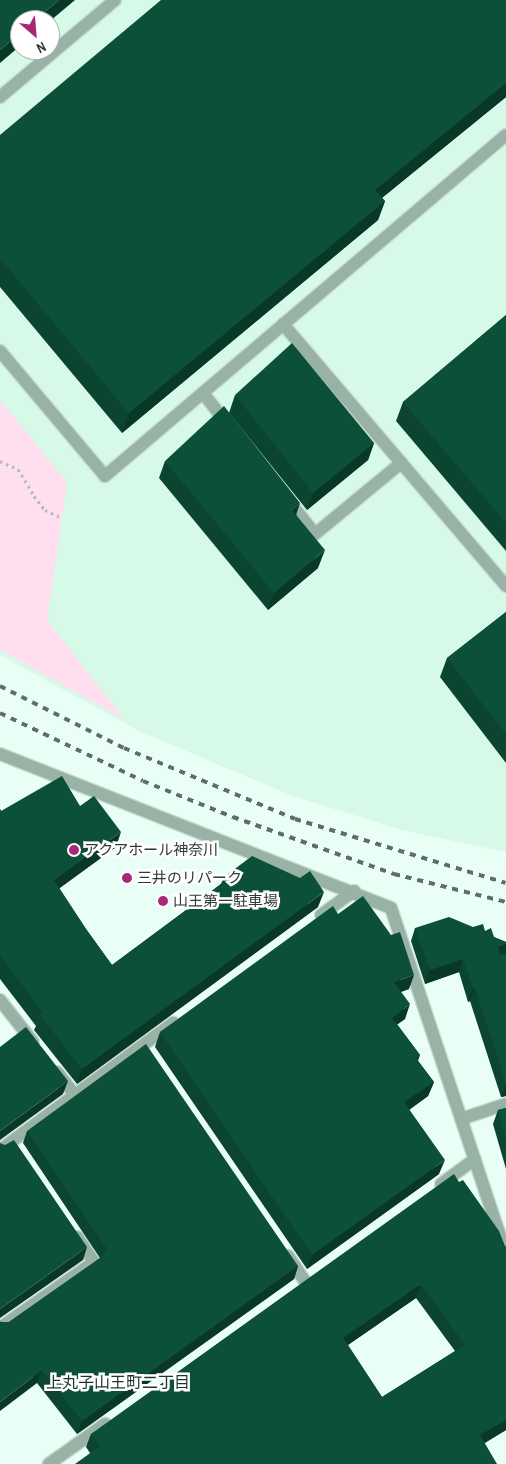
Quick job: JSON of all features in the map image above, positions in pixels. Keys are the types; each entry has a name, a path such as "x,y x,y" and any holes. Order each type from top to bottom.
{"street":[{"path":"0,97 114,0"},
{"path":"0,351 105,476 506,135"},
{"path":"283,324 506,586"},
{"path":"203,393 234,432"},
{"path":"277,487 315,534 401,463"},
{"path":"0,754 354,891 391,908 506,1254"},
{"path":"313,921 354,891"},
{"path":"0,1000 75,1095"},
{"path":"0,1150 14,1146 75,1095 147,1049 184,1015"},
{"path":"461,1119 506,1104"},
{"path":"427,1194 475,1160"},
{"path":"0,1328 94,1262 72,1230"},
{"path":"283,1248 305,1281"},
{"path":"57,1462 112,1419"}],"path":[{"path":"0,461 18,468 45,510 62,518"}],"shaded area":[{"path":"0,0 506,0 506,852 402,830 293,796 139,731 0,655"},
{"path":"0,400 67,482 47,620 124,719 0,650"}],"building":[{"path":"0,0 59,0 47,10 10,10 10,42 0,50"},
{"path":"161,0 506,0 506,83 375,190 385,201 129,413 0,258 0,135"},
{"path":"506,315 506,523 403,402"},
{"path":"292,343 374,443 313,493 235,395"},
{"path":"224,406 300,503 292,510 325,550 274,593 165,461"},
{"path":"506,612 506,734 447,658"},
{"path":"62,776 80,806 94,796 121,832 54,880 112,965 226,880 224,877 252,856 300,878 310,871 324,892 82,1069 40,1015 43,1012 0,956 0,809 1,811"},
{"path":"363,896 391,935 400,932 414,975 394,982 410,1004 392,1018 420,1055 416,1058 434,1082 404,1102 445,1160 312,1255 160,1032 333,906 338,914"},
{"path":"449,917 473,927 483,924 485,931 491,928 494,937 506,942 506,944 498,947 500,955 506,953 506,1084 475,988 473,988 463,959 430,970 415,928"},
{"path":"26,1027 68,1081 0,1131 0,1047"},
{"path":"146,1044 298,1266 82,1421 42,1370 0,1402 0,1321 9,1322 103,1256 107,1249 27,1131"},
{"path":"506,1108 506,1139 498,1110"},
{"path":"14,1140 87,1247 0,1309 0,1143 5,1145"},
{"path":"454,1174 459,1182 463,1180 499,1231 506,1247 506,1420 480,1435 497,1464 75,1464 100,1446 91,1434","holes":["421,1284 465,1345 382,1397 343,1338"]}],"railway":[{"path":"0,686 124,748 295,819 506,883"},
{"path":"0,713 143,781 233,817 394,874 506,902"}],"place":[{"name":"アクアホール神奈川","path":"74,850"},
{"name":"三井のリパーク","path":"127,878"},
{"name":"山王第一駐車場","path":"163,901"}],"district":[{"name":"上丸子山王町二丁目","path":"118,1382"}]}
